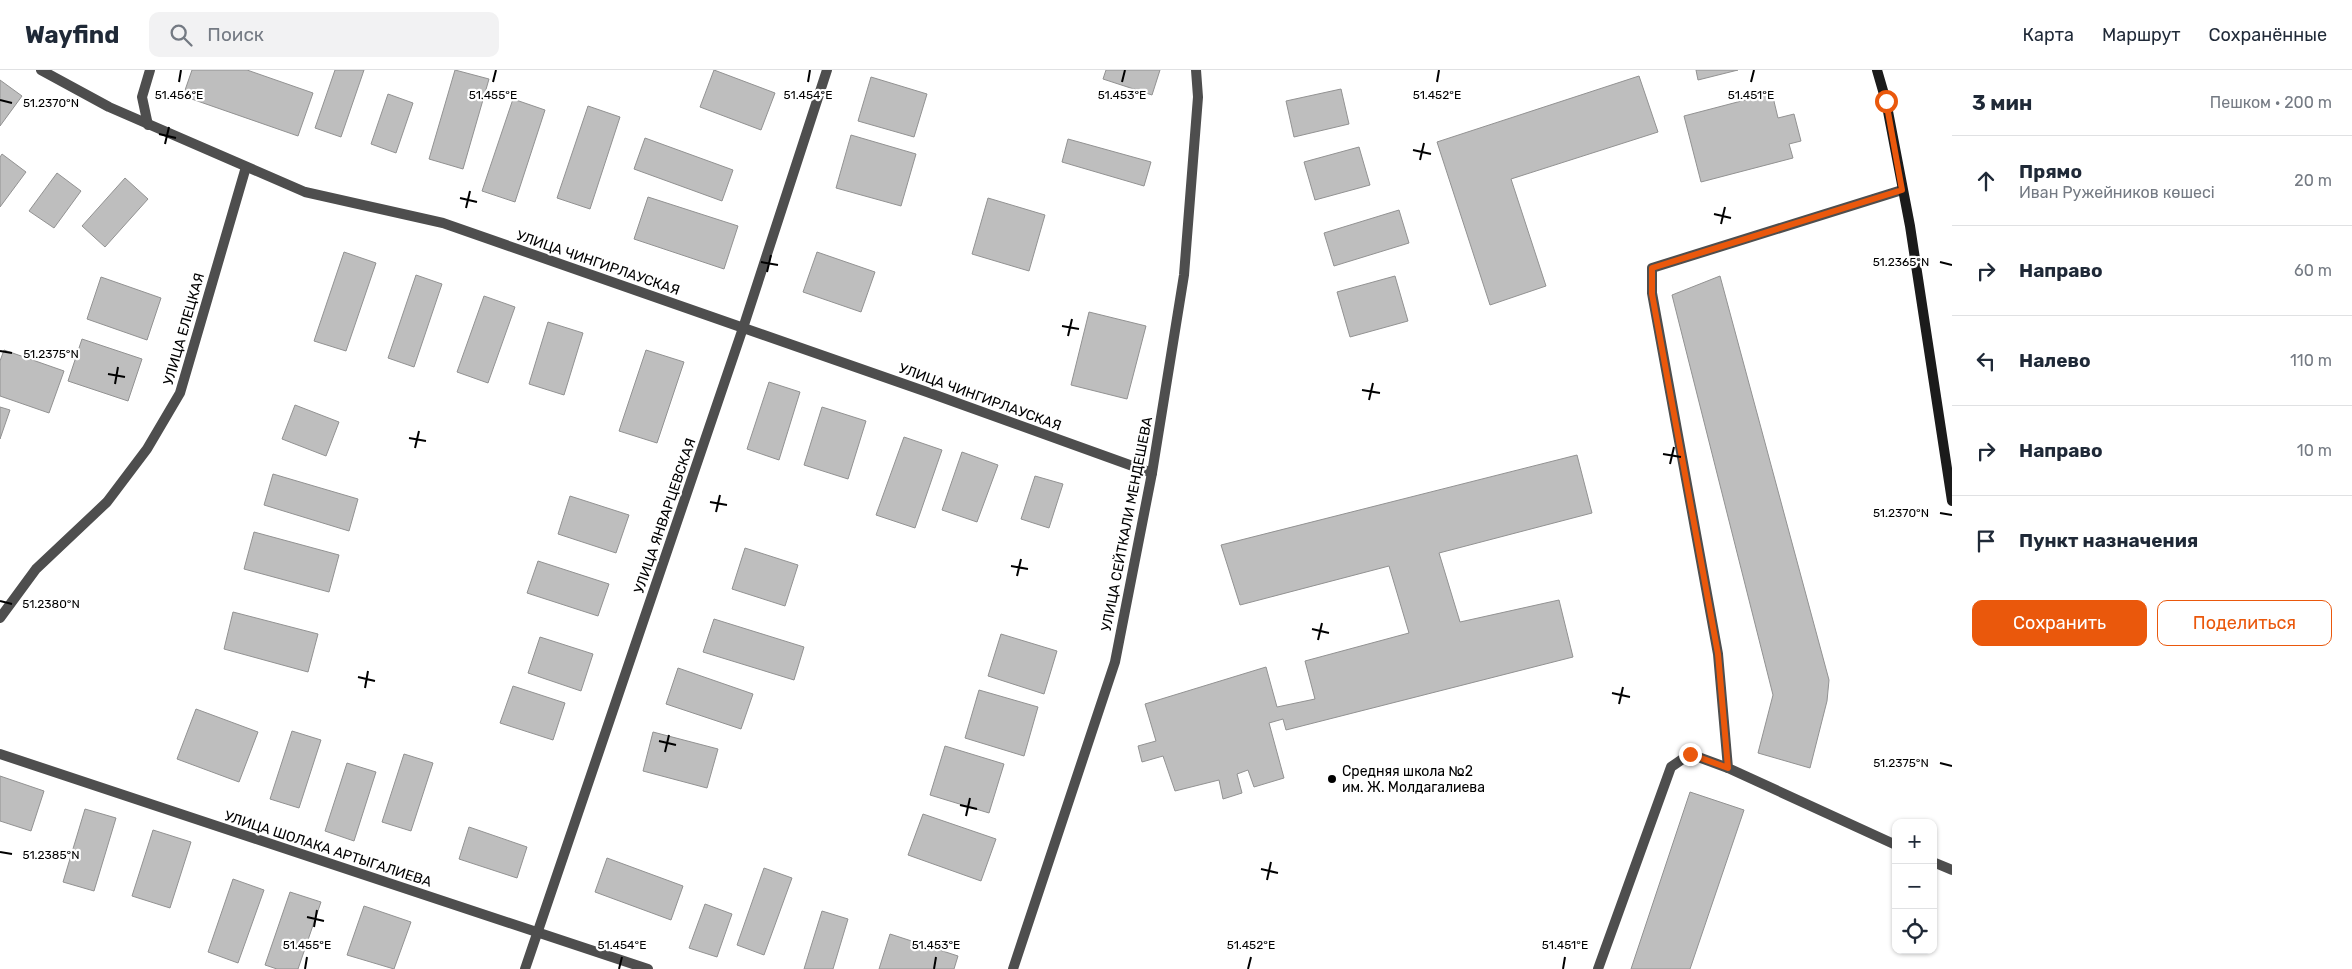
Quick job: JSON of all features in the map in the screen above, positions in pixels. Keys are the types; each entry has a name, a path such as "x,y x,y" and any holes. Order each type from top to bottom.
{"main road":[{"path":"1877,70 1886,101 1910,226 1952,502"}],"street":[{"name":"УЛИЦА ЧИНГИРЛАУСКАЯ","path":"41,70 109,107 305,192 443,224 744,328 1152,473"},
{"path":"148,124 142,97 150,70"},
{"name":"УЛИЦА ЯНВАРЦЕВСКАЯ","path":"524,969 744,328 827,70"},
{"name":"УЛИЦА СЕЙТКАЛИ МЕНДЕШЕВА","path":"1013,969 1115,662 1152,473 1184,275 1198,97 1196,70"},
{"name":"УЛИЦА ЕЛЕЦКАЯ","path":"0,618 36,569 107,502 147,449 180,393 246,167"},
{"path":"1728,768 1718,654 1652,294 1652,268 1902,190"},
{"name":"УЛИЦА ШОЛАКА АРТЫГАЛИЕВА","path":"0,754 648,969"},
{"path":"1598,969 1672,767 1690,754 1728,768 1892,843"},
{"path":"1937,864 1952,870"}],"building":[{"path":"192,70 247,70 313,93 298,136 183,96"},
{"path":"335,70 364,70 341,137 315,128"},
{"path":"455,70 489,79 463,169 429,159"},
{"path":"714,70 775,93 761,130 700,107"},
{"path":"1106,70 1160,70 1152,95 1103,79"},
{"path":"1696,70 1738,70 1698,80"},
{"path":"1639,76 1658,132 1511,179 1546,286 1490,305 1437,142"},
{"path":"871,77 927,94 914,137 858,121"},
{"path":"0,80 22,96 0,126"},
{"path":"1341,89 1349,124 1294,137 1286,101"},
{"path":"1772,93 1778,118 1794,114 1801,141 1789,144 1793,158 1701,182 1684,116"},
{"path":"388,94 413,103 396,153 371,144"},
{"path":"513,99 545,110 515,202 482,191"},
{"path":"588,106 620,117 590,209 557,198"},
{"path":"851,135 916,154 901,206 836,188"},
{"path":"645,138 733,170 722,201 634,169"},
{"path":"1068,139 1151,162 1144,186 1062,162"},
{"path":"1359,147 1370,185 1315,200 1304,162"},
{"path":"2,154 26,172 0,207 0,157"},
{"path":"57,173 81,191 54,228 29,211"},
{"path":"125,178 148,199 105,247 82,226"},
{"path":"648,197 738,226 724,269 634,239"},
{"path":"988,198 1045,215 1029,271 972,254"},
{"path":"1399,210 1409,243 1334,266 1324,233"},
{"path":"344,252 376,263 346,351 314,341"},
{"path":"817,252 875,272 861,312 803,292"},
{"path":"416,275 442,284 414,367 388,358"},
{"path":"1395,276 1408,321 1350,337 1337,292"},
{"path":"1720,276 1829,680 1827,701 1810,768 1758,753 1773,695 1672,295"},
{"path":"101,277 161,298 147,340 87,319"},
{"path":"484,296 515,307 488,383 457,372"},
{"path":"1089,312 1146,326 1127,399 1071,385"},
{"path":"548,322 583,333 564,395 529,384"},
{"path":"82,339 142,359 128,401 68,381"},
{"path":"4,350 64,371 49,413 0,396 0,361"},
{"path":"646,350 684,362 657,443 619,431"},
{"path":"769,382 800,392 779,460 747,449"},
{"path":"295,405 339,422 326,456 282,439"},
{"path":"0,407 10,410 0,439"},
{"path":"822,407 866,421 848,479 804,465"},
{"path":"904,437 942,450 915,528 876,515"},
{"path":"962,452 998,465 977,522 942,510"},
{"path":"1577,455 1592,513 1439,553 1460,622 1559,600 1573,657 1286,730 1283,719 1269,723 1284,778 1254,787 1248,770 1237,774 1242,793 1223,799 1219,780 1175,791 1163,756 1142,762 1138,746 1156,741 1145,704 1266,667 1277,707 1315,699 1305,661 1409,633 1389,566 1240,605 1221,545"},
{"path":"273,474 358,499 349,531 264,505"},
{"path":"1035,476 1063,484 1049,528 1021,519"},
{"path":"570,496 629,515 616,553 558,534"},
{"path":"254,532 339,555 329,592 244,569"},
{"path":"745,548 798,565 785,606 732,589"},
{"path":"538,561 609,584 598,616 527,593"},
{"path":"233,612 318,634 308,672 224,649"},
{"path":"714,619 804,647 794,680 703,652"},
{"path":"1001,634 1057,651 1044,694 988,676"},
{"path":"540,637 593,654 581,691 528,673"},
{"path":"678,668 753,694 741,729 666,704"},
{"path":"513,686 565,703 553,740 500,723"},
{"path":"979,690 1038,707 1024,756 965,738"},
{"path":"196,709 258,732 239,782 177,759"},
{"path":"292,731 321,740 299,808 270,799"},
{"path":"653,732 718,749 707,788 643,771"},
{"path":"945,746 1004,764 989,813 930,795"},
{"path":"404,754 433,763 411,831 382,822"},
{"path":"347,763 376,772 354,841 325,831"},
{"path":"0,776 44,791 31,831 0,821"},
{"path":"1690,792 1744,810 1690,969 1631,969"},
{"path":"85,809 116,818 94,891 63,882"},
{"path":"923,814 996,839 981,881 908,855"},
{"path":"469,827 527,847 517,878 459,859"},
{"path":"153,830 191,842 170,908 132,896"},
{"path":"607,858 683,886 671,920 595,892"},
{"path":"764,868 792,878 764,955 737,945"},
{"path":"233,879 264,890 238,963 208,952"},
{"path":"290,892 321,902 298,969 277,969 265,965"},
{"path":"705,904 732,914 717,957 689,948"},
{"path":"364,906 411,922 394,969 347,955"},
{"path":"822,911 848,919 833,969 804,969"},
{"path":"890,934 958,956 954,969 879,969"}],"place":[{"name":"Средняя школа №2 им. Ж. Молдагалиева","path":"1332,779"}],"route":[{"path":"1690,754 1728,768 1718,654 1652,294 1652,268 1902,190 1886,101"}]}
